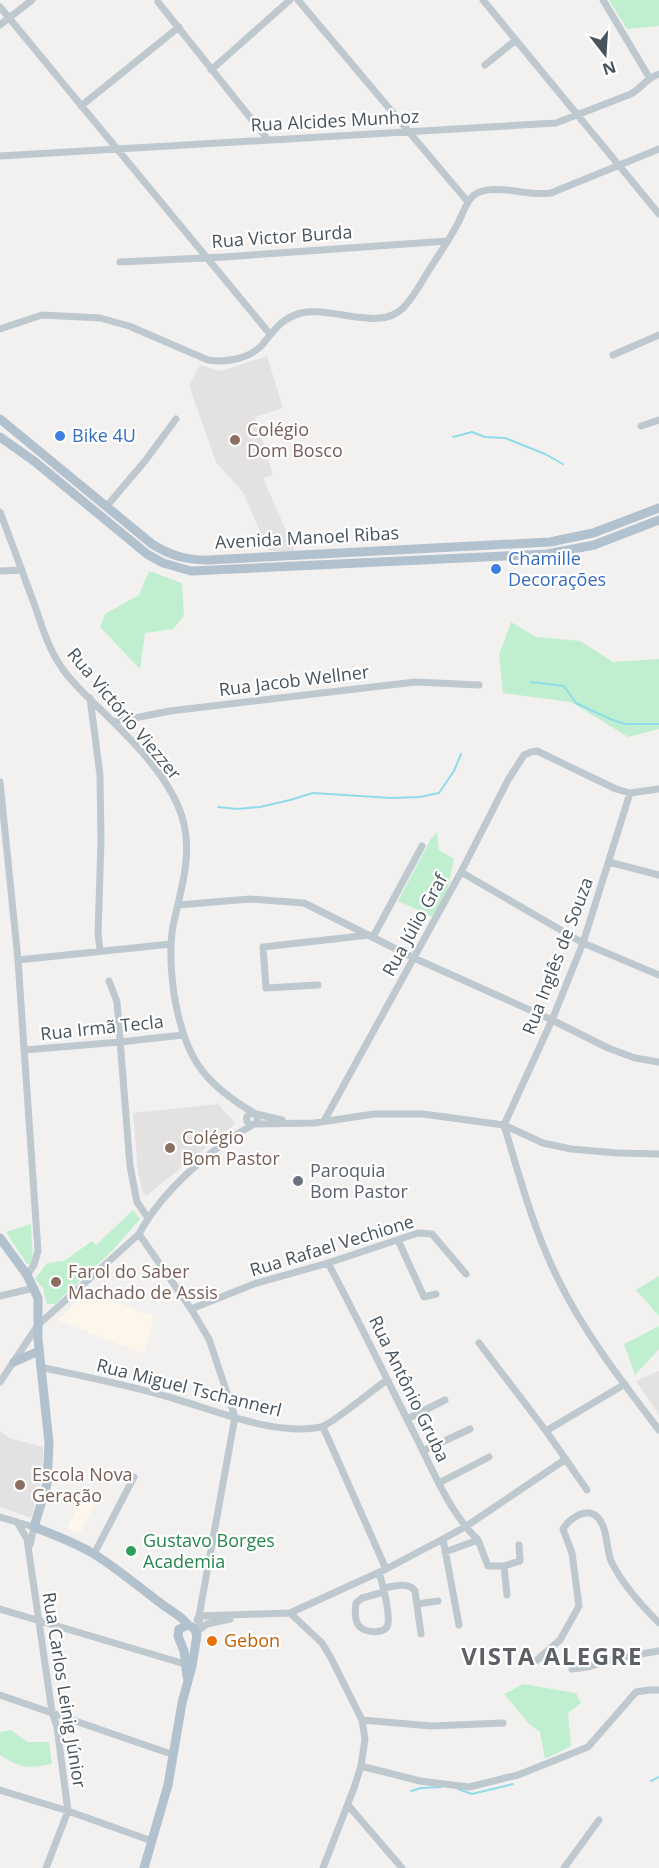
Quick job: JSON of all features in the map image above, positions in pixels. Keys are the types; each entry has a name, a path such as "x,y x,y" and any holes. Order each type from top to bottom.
{"main road":[{"name":"Avenida Manoel Ribas","path":"0,418 152,544 179,558 208,560 531,544 580,536 659,508"},
{"name":"Avenida Manoel Ribas","path":"0,437 34,461 142,550 163,564 181,569 200,571 560,553 583,548 659,520"},
{"path":"515,556 516,552 531,544"},
{"path":"340,565 337,560 342,553"},
{"path":"311,555 315,562 311,566"},
{"path":"0,1238 27,1275 38,1298 40,1366 48,1428 48,1469 34,1527 94,1554 182,1617 192,1630 192,1666 187,1680 174,1755 144,1868"},
{"path":"14,1362 39,1351"},
{"path":"181,1642 191,1643 192,1630"},
{"path":"187,1680 178,1636 192,1630"}],"street":[{"path":"0,25 32,0"},
{"path":"211,70 290,0"},
{"path":"298,0 468,202"},
{"path":"483,0 659,214"},
{"path":"603,0 649,77"},
{"path":"158,2 268,140"},
{"path":"0,8 269,333"},
{"path":"81,106 179,27"},
{"path":"485,65 516,40"},
{"name":"Rua Alcides Munhoz","path":"0,156 556,123 631,94 649,77 659,74"},
{"path":"0,329 42,315 100,318 129,326 202,358 220,362 248,355 263,344 269,333 279,324 304,312 372,318 392,316 411,299 474,195 484,191 551,193 659,149"},
{"name":"Rua Victor Burda","path":"120,262 447,241"},
{"path":"613,355 659,335"},
{"path":"106,507 141,466 176,419"},
{"path":"641,426 659,420"},
{"name":"Rua Victório Viezzer","path":"0,512 56,658 68,675 114,722 160,776 180,811 185,827 185,872 171,944 174,988 183,1035 191,1054 205,1075 233,1101 251,1122 296,1124 359,1115 406,1113 436,1115 504,1125 543,1143 571,1149 659,1154"},
{"path":"0,572 22,570"},
{"name":"Rua Jacob Wellner","path":"114,722 170,711 415,682 479,685"},
{"path":"90,698 100,775 101,841 98,923 100,950"},
{"name":"Rua Júlio Graf","path":"324,1121 461,872 508,780 524,755 537,752 616,789 630,793"},
{"path":"0,782 18,960 38,1251 34,1266 27,1275"},
{"path":"630,793 659,789"},
{"name":"Rua Inglês de Souza","path":"504,1125 552,1020 583,943 630,793"},
{"path":"371,936 422,846"},
{"path":"609,862 659,875"},
{"path":"461,872 583,943 659,975"},
{"path":"178,905 250,899 304,903 414,958 609,1048 635,1058 659,1062"},
{"path":"318,985 266,988 263,947 371,936"},
{"path":"18,960 171,944"},
{"path":"109,981 117,1002 130,1166 137,1202 148,1218"},
{"name":"Rua Irmã Tecla","path":"24,1050 183,1035"},
{"name":"Rua Victório Viezzer","path":"233,1101 255,1114 296,1124"},
{"path":"0,1382 38,1325 139,1234 148,1218 196,1167 251,1122 248,1115 255,1114"},
{"path":"504,1125 530,1211 559,1281 583,1323 659,1430"},
{"name":"Rua Rafael Vechione","path":"191,1309 254,1284 328,1263 418,1233 432,1234 466,1274"},
{"path":"139,1234 209,1339 235,1417 199,1616 192,1630"},
{"path":"398,1239 422,1294 428,1298 435,1294"},
{"name":"Rua Antônio Gruba","path":"328,1263 439,1483 465,1527 478,1540 488,1566 504,1566"},
{"path":"0,1296 34,1288"},
{"path":"479,1343 546,1431 587,1490"},
{"name":"Rua Miguel Tschannerl","path":"40,1366 164,1395 235,1417 284,1428 323,1427"},
{"path":"387,1380 323,1427 383,1571 384,1590 388,1623 386,1629 380,1632 364,1630 359,1626 355,1615 356,1603 362,1598 384,1590 407,1585 415,1591 421,1634"},
{"path":"546,1431 625,1384"},
{"path":"407,1419 445,1400"},
{"path":"423,1451 470,1429"},
{"path":"439,1483 489,1457"},
{"path":"199,1616 290,1613 383,1571 465,1527 566,1459"},
{"path":"94,1554 134,1477"},
{"path":"537,1660 560,1640 579,1606 572,1553 563,1529 567,1522 578,1515 590,1513 596,1515 603,1527 611,1562 630,1590 659,1623"},
{"path":"0,1517 34,1527"},
{"name":"Rua Carlos Leinig Júnior","path":"16,1522 26,1534 29,1550 68,1811 46,1868"},
{"name":"Rua Carlos Leinig Júnior","path":"29,1550 34,1527"},
{"path":"443,1539 459,1625"},
{"path":"445,1552 478,1540"},
{"path":"507,1594 504,1566 520,1561 519,1545"},
{"path":"417,1604 438,1601"},
{"path":"0,1609 185,1664"},
{"path":"290,1613 322,1643 353,1699 362,1720 365,1739 361,1766 323,1868"},
{"path":"192,1630 207,1624 253,1614"},
{"path":"572,1669 659,1651"},
{"path":"361,1766 420,1781 449,1785 469,1786 518,1775 588,1747 636,1692 659,1690"},
{"path":"0,1695 174,1755"},
{"path":"362,1720 432,1726 502,1724"},
{"path":"0,1790 152,1841"},
{"path":"348,1804 402,1868"},
{"path":"564,1868 599,1820"}],"shaded area":[{"name":"Colégio Dom Bosco","path":"267,356 283,408 255,417 273,475 263,478 295,551 269,551 242,491 216,462 189,386 200,365 221,371"},
{"name":"Colégio Bom Pastor","path":"218,1104 235,1123 234,1125 146,1196 143,1193 138,1172 133,1113"},
{"path":"89,1291 154,1317 144,1354 57,1320"},
{"path":"659,1371 659,1415 636,1381"},
{"name":"Escola Nova Geração","path":"0,1431 9,1438 43,1447 43,1474 31,1518 0,1507"},
{"path":"81,1497 95,1503 80,1533 67,1529"}],"green space":[{"path":"609,0 659,0 659,26 627,29"},
{"path":"149,571 182,583 184,616 173,629 145,633 140,669 100,627 105,614 139,595"},
{"path":"511,622 536,637 580,641 613,662 659,659 659,729 628,737 571,702 503,693 499,655"},
{"path":"437,832 439,850 454,859 447,892 433,917 398,901"},
{"path":"133,1210 140,1219 113,1250 55,1304 47,1304 43,1288 35,1279 47,1263 64,1261 92,1241 96,1245"},
{"path":"31,1224 33,1260 31,1264 27,1264 6,1232"},
{"path":"659,1276 659,1316 636,1290"},
{"path":"659,1326 659,1349 635,1375 624,1344"},
{"path":"523,1684 576,1693 581,1703 568,1713 571,1746 545,1759 540,1732 529,1724 504,1694"},
{"path":"11,1730 27,1742 49,1742 52,1764 37,1767 25,1766 0,1755 0,1732"}],"waterway":[{"path":"453,437 472,432 485,437 505,438 563,464"},
{"path":"531,682 564,686 576,703 625,724 659,724"},
{"path":"218,807 237,809 260,807 313,793 391,798 420,797 439,793 454,771 461,754"},
{"path":"651,1781 659,1777"},
{"path":"458,1789 472,1794 513,1784"},
{"path":"411,1791 441,1787"}],"place":[{"name":"Bike 4U","path":"60,436"},
{"name":"Colégio Dom Bosco","path":"235,440"},
{"name":"Chamille Decorações","path":"496,569"},
{"name":"Colégio Bom Pastor","path":"170,1148"},
{"name":"Paroquia Bom Pastor","path":"298,1181"},
{"name":"Farol do Saber Machado de Assis","path":"56,1282"},
{"name":"Escola Nova Geração","path":"20,1485"},
{"name":"Gustavo Borges Academia","path":"131,1551"},
{"name":"Gebon","path":"212,1641"}],"district":[{"name":"VISTA ALEGRE","path":"552,1657"}]}
